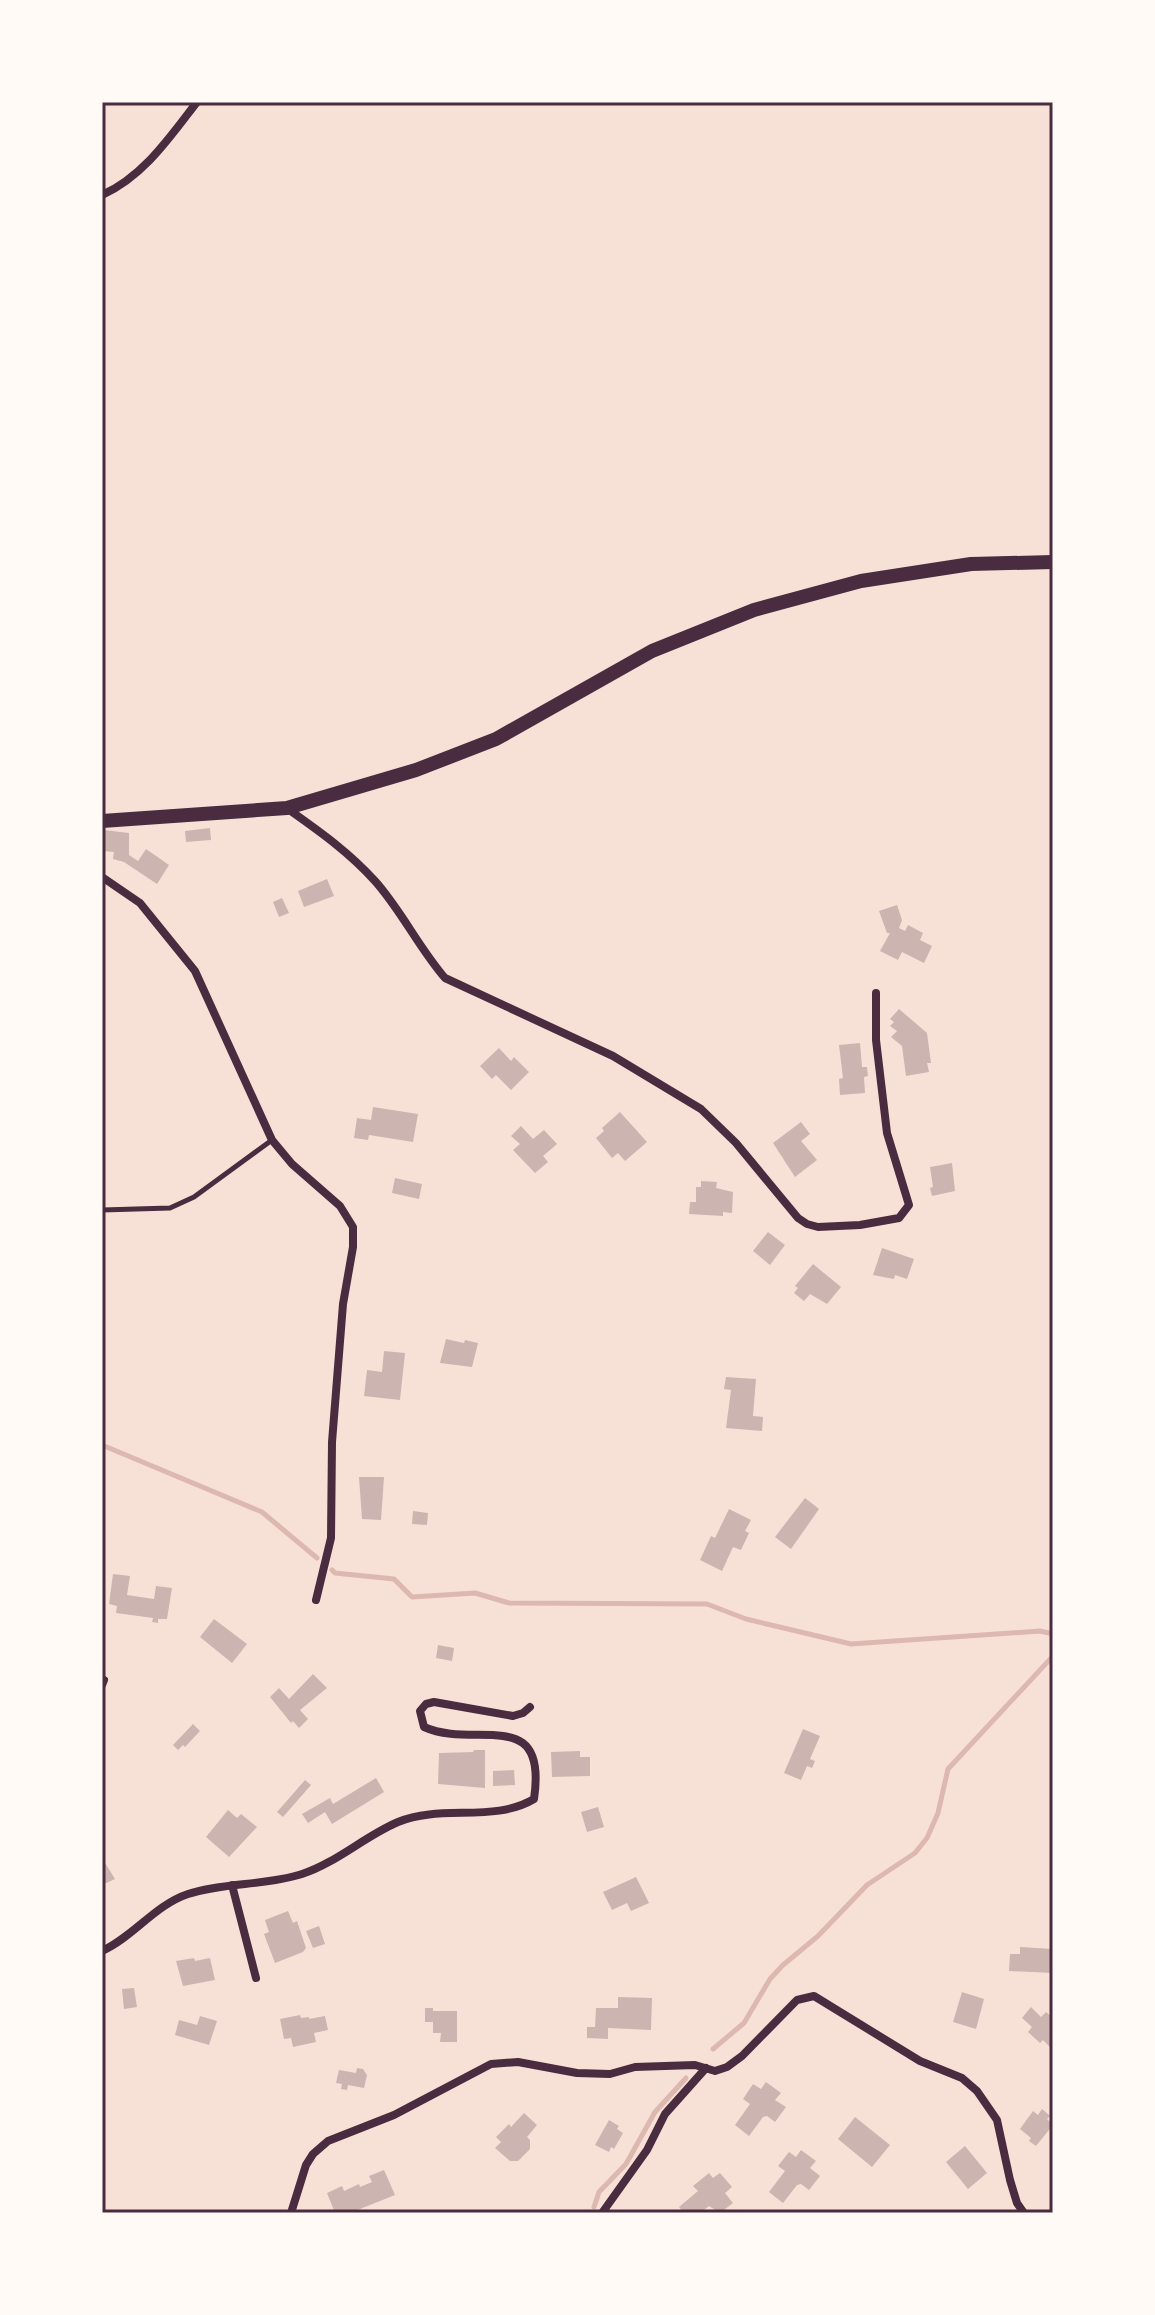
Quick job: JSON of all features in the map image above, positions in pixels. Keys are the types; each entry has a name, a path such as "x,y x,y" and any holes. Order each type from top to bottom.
{"street":[{"path":"102,195 122,187 147,163 197,102"},
{"path":"102,821 287,808 416,770 496,739 652,651 754,610 861,581 971,564 1053,562"},
{"path":"287,808 342,848 377,883 445,978 613,1056 701,1109 736,1143 798,1218 807,1224 818,1227 860,1225 899,1218 909,1205 887,1133 876,1040 876,993"},
{"path":"102,877 140,903 195,971 272,1140 292,1164 340,1206 353,1227 353,1247 343,1304 332,1442 331,1538 316,1600"},
{"path":"102,1951 187,1894 232,1885 285,1880 306,1873 400,1821 520,1808 534,1799 536,1788 532,1752 526,1744 514,1737 437,1733 424,1727 420,1711 426,1704 434,1702 513,1716 530,1707"},
{"path":"232,1885 256,1978"},
{"path":"291,2213 306,2165 328,2141 394,2115 491,2064 518,2062 577,2073 610,2074 635,2067 695,2065 715,2071 742,2056 797,2000 814,1996 920,2061 962,2078 977,2091 997,2120 1013,2192 1024,2213"},
{"path":"602,2213 647,2150 665,2114 706,2068"}],"lane":[{"path":"102,1210 170,1208 194,1197 272,1140"}],"building":[{"path":"210,828 211,840 186,842 185,831"},
{"path":"104,830 129,833 129,855 138,861 146,849 169,865 157,884 124,862 113,859 114,852 102,851"},
{"path":"327,879 334,896 304,907 298,891"},
{"path":"282,898 289,913 279,917 273,902"},
{"path":"897,905 902,920 899,928 905,931 908,925 923,933 920,940 932,946 924,963 902,952 898,960 880,951 890,933 887,933 879,911"},
{"path":"899,1009 927,1033 931,1063 927,1063 929,1072 906,1076 902,1046 891,1037 897,1031 890,1026 894,1022 890,1019"},
{"path":"860,1043 862,1067 867,1067 868,1076 864,1077 865,1093 840,1095 839,1079 843,1078 839,1045"},
{"path":"499,1048 511,1061 514,1057 529,1072 511,1090 496,1075 492,1079 480,1066"},
{"path":"373,1107 418,1114 413,1142 369,1135 368,1140 354,1138 357,1118 371,1120"},
{"path":"620,1112 647,1142 625,1161 618,1153 612,1158 596,1138"},
{"path":"801,1122 810,1134 801,1141 817,1160 795,1177 773,1143"},
{"path":"521,1126 533,1139 544,1130 557,1144 543,1156 548,1162 535,1173 513,1150 520,1144 511,1136"},
{"path":"952,1163 955,1191 932,1196 930,1167"},
{"path":"395,1178 422,1184 419,1199 392,1193"},
{"path":"701,1181 717,1182 716,1188 733,1192 732,1213 723,1212 723,1216 689,1214 690,1202 696,1202 696,1187 701,1187"},
{"path":"768,1232 785,1245 770,1265 753,1251"},
{"path":"882,1248 914,1259 907,1279 895,1275 894,1279 873,1275"},
{"path":"813,1264 841,1287 827,1304 810,1294 804,1301 794,1293 798,1288 795,1286"},
{"path":"446,1339 478,1343 472,1367 440,1363"},
{"path":"384,1351 405,1353 400,1400 364,1396 367,1370 382,1372"},
{"path":"726,1377 756,1379 753,1416 763,1417 762,1431 726,1428 731,1390 724,1389"},
{"path":"359,1477 384,1477 381,1520 362,1519"},
{"path":"805,1498 819,1509 791,1549 775,1537"},
{"path":"729,1509 751,1520 741,1550 733,1547 722,1571 700,1560"},
{"path":"413,1511 428,1513 427,1525 412,1524"},
{"path":"113,1574 130,1576 127,1595 154,1599 156,1586 172,1588 167,1619 158,1619 158,1623 152,1622 153,1618 116,1613 117,1606 109,1604"},
{"path":"214,1619 247,1644 232,1663 200,1637"},
{"path":"438,1645 454,1648 452,1661 436,1658"},
{"path":"313,1674 327,1688 300,1710 308,1719 299,1728 293,1721 291,1723 270,1697 279,1688 289,1699"},
{"path":"193,1724 200,1731 178,1750 173,1745"},
{"path":"803,1729 820,1736 810,1759 815,1761 812,1768 807,1766 801,1780 784,1773"},
{"path":"485,1750 485,1788 438,1784 439,1753"},
{"path":"580,1751 580,1757 590,1757 590,1776 552,1777 551,1752"},
{"path":"514,1770 515,1785 493,1786 493,1771"},
{"path":"376,1778 384,1792 332,1824 325,1812 308,1823 302,1814 330,1798 333,1804"},
{"path":"305,1780 311,1785 283,1817 277,1812"},
{"path":"598,1807 604,1827 587,1832 581,1812"},
{"path":"228,1810 237,1818 241,1814 257,1827 229,1857 206,1837"},
{"path":"102,1858 115,1879 102,1885"},
{"path":"636,1877 649,1903 631,1911 627,1903 612,1910 603,1892"},
{"path":"288,1911 293,1923 297,1921 306,1948 275,1963 264,1934 269,1932 265,1920"},
{"path":"319,1926 325,1944 313,1948 306,1931"},
{"path":"1020,1947 1053,1949 1053,1973 1009,1971 1010,1954 1020,1954"},
{"path":"194,1958 195,1961 210,1958 215,1980 183,1986 176,1961"},
{"path":"134,1988 137,2007 124,2009 122,1989"},
{"path":"962,1992 984,1999 976,2029 953,2022"},
{"path":"618,1997 652,1998 651,2030 608,2028 608,2039 587,2038 587,2027 595,2027 596,2008 618,2008"},
{"path":"1031,2007 1041,2017 1046,2012 1053,2018 1053,2050 1028,2032 1032,2027 1022,2018"},
{"path":"425,2008 457,2011 457,2042 440,2042 441,2033 433,2033 433,2022 425,2022"},
{"path":"300,2015 309,2019 325,2016 328,2030 314,2033 316,2042 293,2047 291,2038 284,2039 280,2019"},
{"path":"200,2016 217,2021 209,2045 175,2035 179,2020 197,2025"},
{"path":"357,2068 363,2069 367,2075 364,2088 348,2085 347,2090 341,2089 342,2084 336,2083 339,2070 356,2073"},
{"path":"766,2082 781,2093 775,2100 786,2107 775,2122 767,2116 763,2117 749,2136 735,2125 750,2104 743,2099 753,2084 761,2089"},
{"path":"1042,2109 1050,2116 1047,2119 1053,2125 1036,2146 1020,2129 1033,2111 1038,2115"},
{"path":"524,2113 537,2125 527,2137 530,2149 518,2161 510,2161 495,2148 501,2142 496,2137"},
{"path":"855,2117 890,2145 872,2167 838,2139"},
{"path":"609,2120 619,2126 617,2129 623,2133 609,2152 595,2145"},
{"path":"965,2146 987,2173 968,2189 946,2162"},
{"path":"801,2150 816,2161 810,2168 820,2176 809,2190 801,2184 797,2185 783,2203 769,2192 785,2171 778,2166 789,2152 796,2157"},
{"path":"384,2170 395,2195 350,2213 335,2213 327,2193 342,2186 344,2191 359,2184 360,2187 372,2182 369,2176"},
{"path":"709,2173 713,2178 720,2173 732,2187 725,2193 733,2203 720,2213 709,2206 700,2213 684,2213 679,2207 698,2191 693,2186"}],"waterway":[{"path":"102,1445 262,1512 317,1558"},
{"path":"332,1570 335,1573 394,1579 412,1597 475,1593 509,1603 707,1604 746,1619 851,1644 1040,1631 1053,1634"},
{"path":"713,2049 744,2023 770,1979 783,1965 818,1936 867,1885 915,1853 927,1838 938,1813 948,1769 1053,1656"},
{"path":"594,2207 599,2192 626,2164 655,2112 686,2078"}]}
